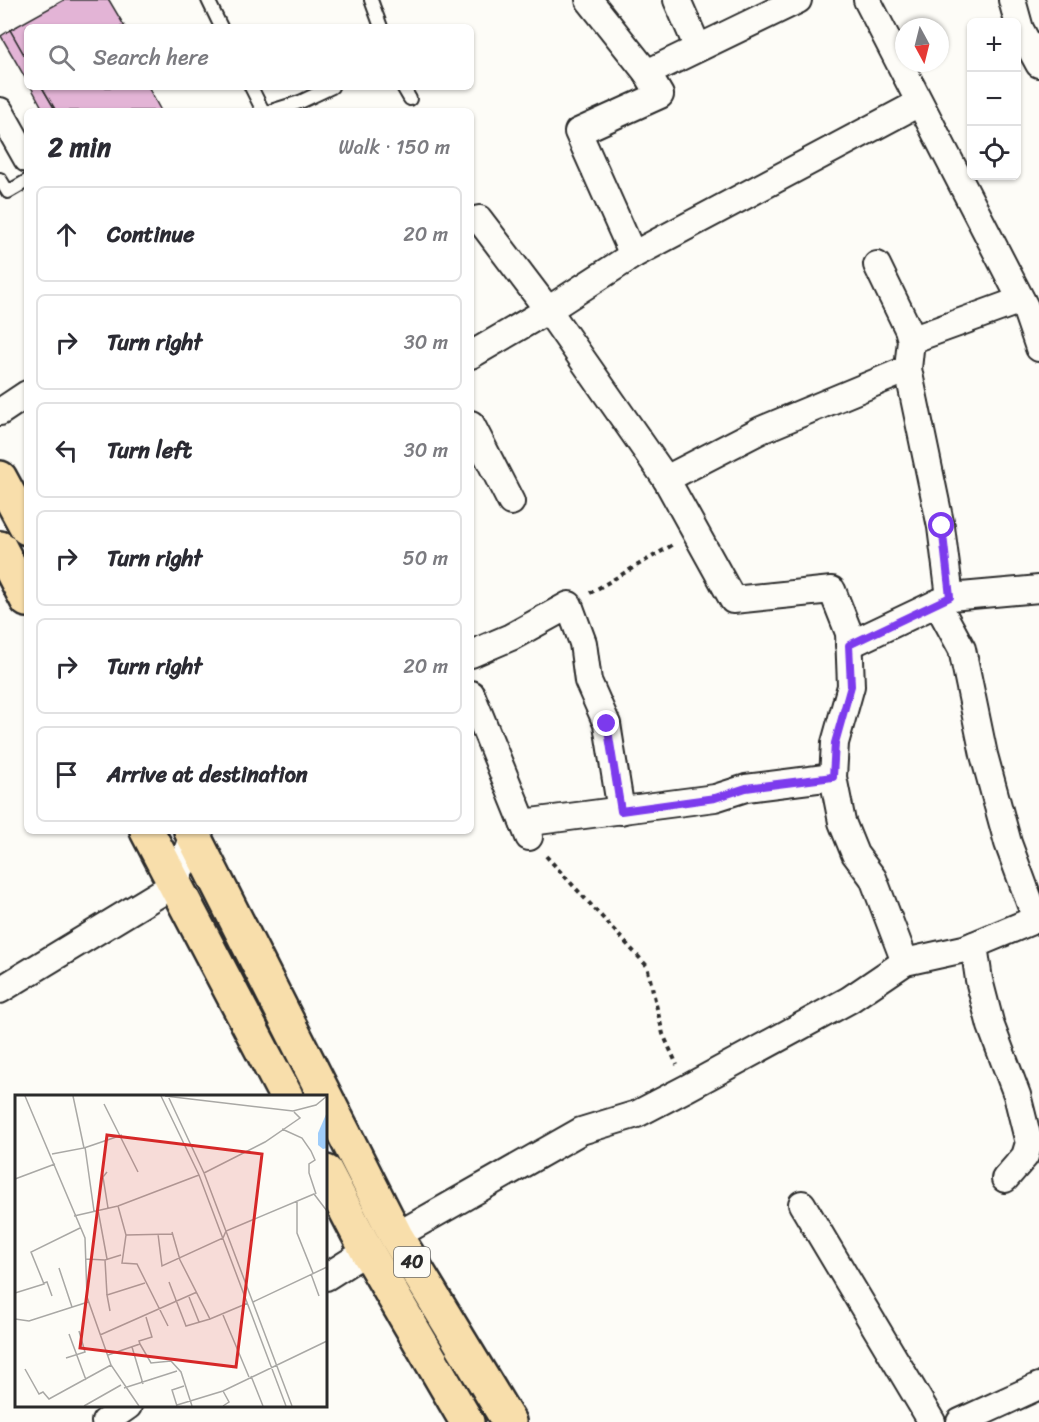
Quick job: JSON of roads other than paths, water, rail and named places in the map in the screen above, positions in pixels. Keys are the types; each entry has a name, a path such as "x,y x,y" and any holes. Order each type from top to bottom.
{"main road":[{"path":"0,478 24,522"},
{"path":"0,548 24,594"},
{"path":"149,834 285,1095"},
{"name":"40","path":"195,834 326,1095"},
{"name":"40","path":"327,1098 396,1236 508,1422"},
{"name":"40","path":"327,1174 367,1251 467,1422"}],"street":[{"path":"589,0 647,73 660,95 578,132 633,255"},
{"path":"677,0 698,48"},
{"path":"647,73 798,0"},
{"path":"867,0 919,103 1028,302 1039,348"},
{"path":"1012,0 1020,29 1039,64"},
{"path":"474,353 548,310 633,255 919,103"},
{"path":"0,111 24,154"},
{"path":"479,219 548,310 666,479 732,600 832,590 849,633 851,686 835,743 833,777 842,822 855,854 873,878 905,962"},
{"path":"396,1236 581,1131 637,1114 687,1088 849,1000 905,962 964,949 1038,919 1008,843 984,755 962,649 943,600 942,526 908,369 910,340 908,329 877,265"},
{"path":"910,340 1028,302"},
{"path":"666,479 761,430 908,369"},
{"path":"0,412 24,396"},
{"path":"474,430 511,502"},
{"path":"849,645 943,600 1039,589"},
{"path":"474,653 511,637 569,605 583,643 588,681 607,724 621,811"},
{"path":"474,701 526,830 621,811 715,798 746,788 833,777"},
{"path":"0,990 175,884 193,834"},
{"path":"974,945 979,980 991,1026 1012,1082 1029,1143 1024,1156 1005,1179"},
{"path":"1012,1082 1031,1092 1039,1092"},
{"path":"802,1204 932,1422"},
{"path":"327,1276 367,1251"},
{"path":"960,1422 1039,1386"},
{"path":"105,1422 127,1407"}],"lane":[{"path":"208,0 220,24"},
{"path":"371,0 380,24"},
{"path":"252,90 262,108"},
{"path":"302,106 327,90"},
{"path":"405,90 410,99"},
{"path":"0,179 8,192 24,183"}]}
